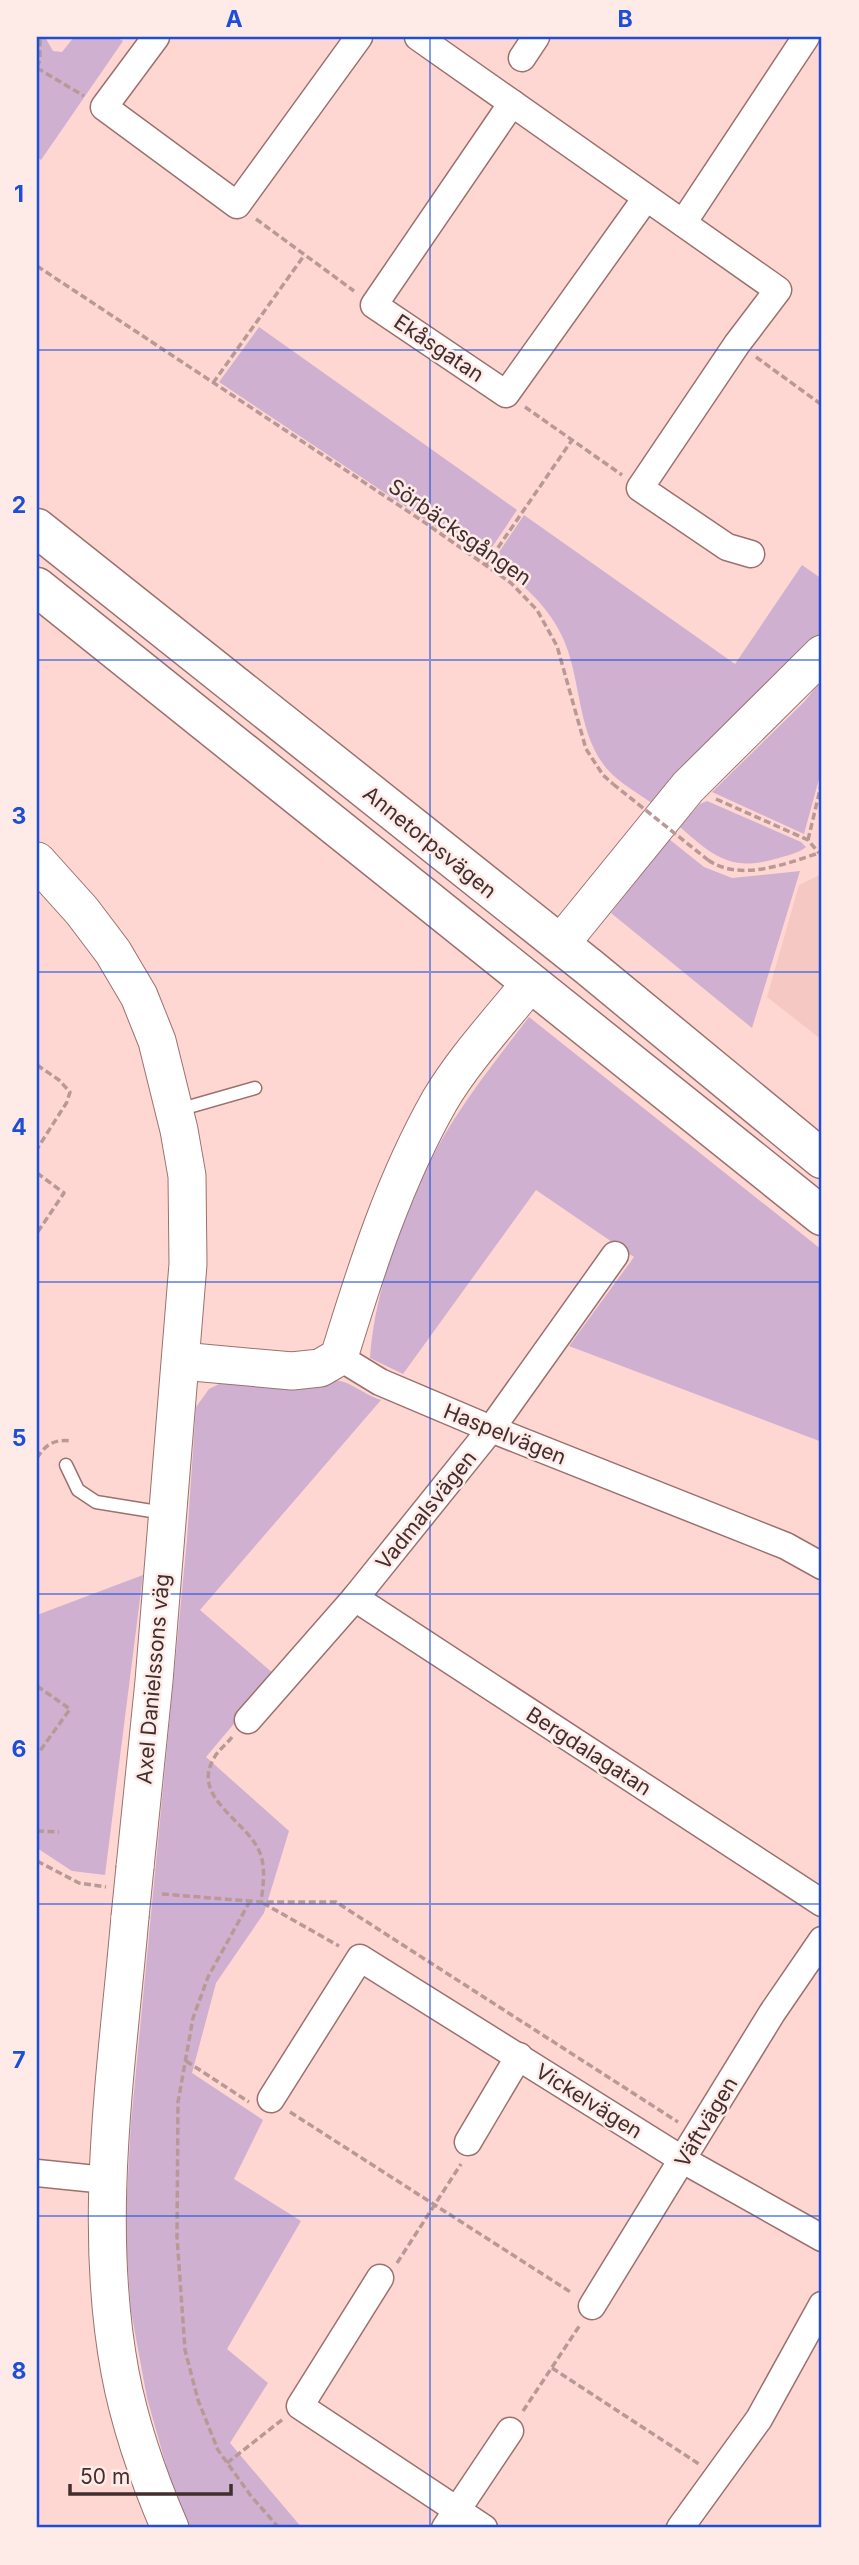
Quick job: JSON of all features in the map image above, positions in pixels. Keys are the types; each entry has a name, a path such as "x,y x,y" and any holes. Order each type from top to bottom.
{"main road":[{"name":"Annetorpsvägen","path":"37,527 589,967 822,1159"},
{"path":"46,595 822,1216"}],"street":[{"path":"156,37 104,107 237,205 359,37"},
{"path":"418,37 778,290 737,344 640,488 727,547 751,554"},
{"path":"683,223 806,37"},
{"name":"Ekåsgatan","path":"512,103 374,305 506,394 646,198"},
{"path":"570,932 688,787 822,654"},
{"name":"Axel Danielssons väg","path":"37,861 82,911 113,952 139,996 157,1041 175,1111 187,1176 188,1264 181,1361 106,2180 108,2265 120,2373 141,2456 170,2528"},
{"path":"181,1361 292,1371 320,1368 340,1357 371,1254 410,1159 455,1077 518,998"},
{"name":"Vadmalsvägen","path":"248,1720 355,1598 491,1429 615,1255"},
{"name":"Haspelvägen","path":"340,1357 380,1382 786,1546 822,1566"},
{"name":"Bergdalagatan","path":"355,1598 822,1903"},
{"name":"Väftvägen","path":"593,2306 772,2013 822,1940"},
{"path":"271,2099 359,1958"},
{"name":"Vickelvägen","path":"359,1958 683,2160 822,2238"},
{"path":"468,2143 519,2056"},
{"path":"37,2173 106,2180"},
{"path":"380,2278 300,2406 451,2519 484,2528"},
{"path":"680,2528 759,2419 822,2305"},
{"path":"451,2519 510,2431"}],"lane":[{"path":"175,1111 255,1088"},
{"path":"66,1465 78,1490 96,1502 168,1514"}],"path":[{"path":"40,37 40,60 37,67 104,107"},
{"path":"237,205 374,305"},
{"path":"213,383 304,256"},
{"name":"Sörbäcksgången","path":"37,266 486,565 526,597 548,629 564,666 586,749 603,775 708,860 719,867 747,871 820,854"},
{"path":"737,344 822,405"},
{"path":"506,394 640,488"},
{"path":"486,565 573,439"},
{"path":"808,840 822,780"},
{"path":"688,787 808,840 820,854"},
{"path":"37,1065 70,1092 67,1102 37,1149"},
{"path":"37,1173 64,1193 37,1233"},
{"path":"37,1458 45,1446 58,1439 72,1441"},
{"path":"37,1686 69,1709 37,1755"},
{"path":"248,1720 214,1757 208,1776 212,1794 224,1810 243,1827 261,1856 261,1902"},
{"path":"37,1831 59,1832"},
{"path":"250,1901 208,1977 193,2018 178,2102 177,2214 180,2300 185,2350 198,2400 218,2450 251,2496 279,2528"},
{"path":"261,1902 359,1958"},
{"path":"261,1902 336,1902 698,2135"},
{"path":"186,2060 254,2105 271,2099 593,2306 510,2431"},
{"path":"380,2278 399,2261 435,2206 461,2165 468,2143"},
{"path":"552,2368 717,2476"},
{"path":"227,2463 300,2406"}],"shaded area":[{"path":"37,37 45,37 53,51 62,52 74,37 116,37 123,41 41,160 37,157"},
{"path":"259,327 517,510 484,559 219,382"},
{"path":"524,515 735,664 802,565 822,579 822,631 654,805 623,784 607,769 597,754 584,722 568,652 556,624 523,586 493,561"},
{"path":"822,680 822,768 804,834 712,792 804,702"},
{"path":"707,801 801,842 806,847 759,863 734,862 712,853 680,827 700,804"},
{"path":"669,839 704,867 732,878 800,871 752,1028 611,913"},
{"path":"822,874 822,1040 767,997 799,885"},
{"path":"529,1017 822,1250 822,1442 569,1346 634,1257 536,1190 403,1374 370,1358 379,1298 398,1235 423,1175 462,1108"},
{"path":"335,1380 381,1400 200,1610 275,1675 206,1757 289,1831 264,1913 216,1983 192,2073 263,2120 234,2179 301,2221 227,2349 268,2383 230,2443 302,2528 189,2528 171,2483 147,2398 131,2311 125,2229 131,2123 187,1539 196,1407 209,1389 225,1381"},
{"path":"143,1575 105,1875 72,1871 37,1848 37,1615"}],"tunnel":[{"path":"518,998 570,932"}]}
